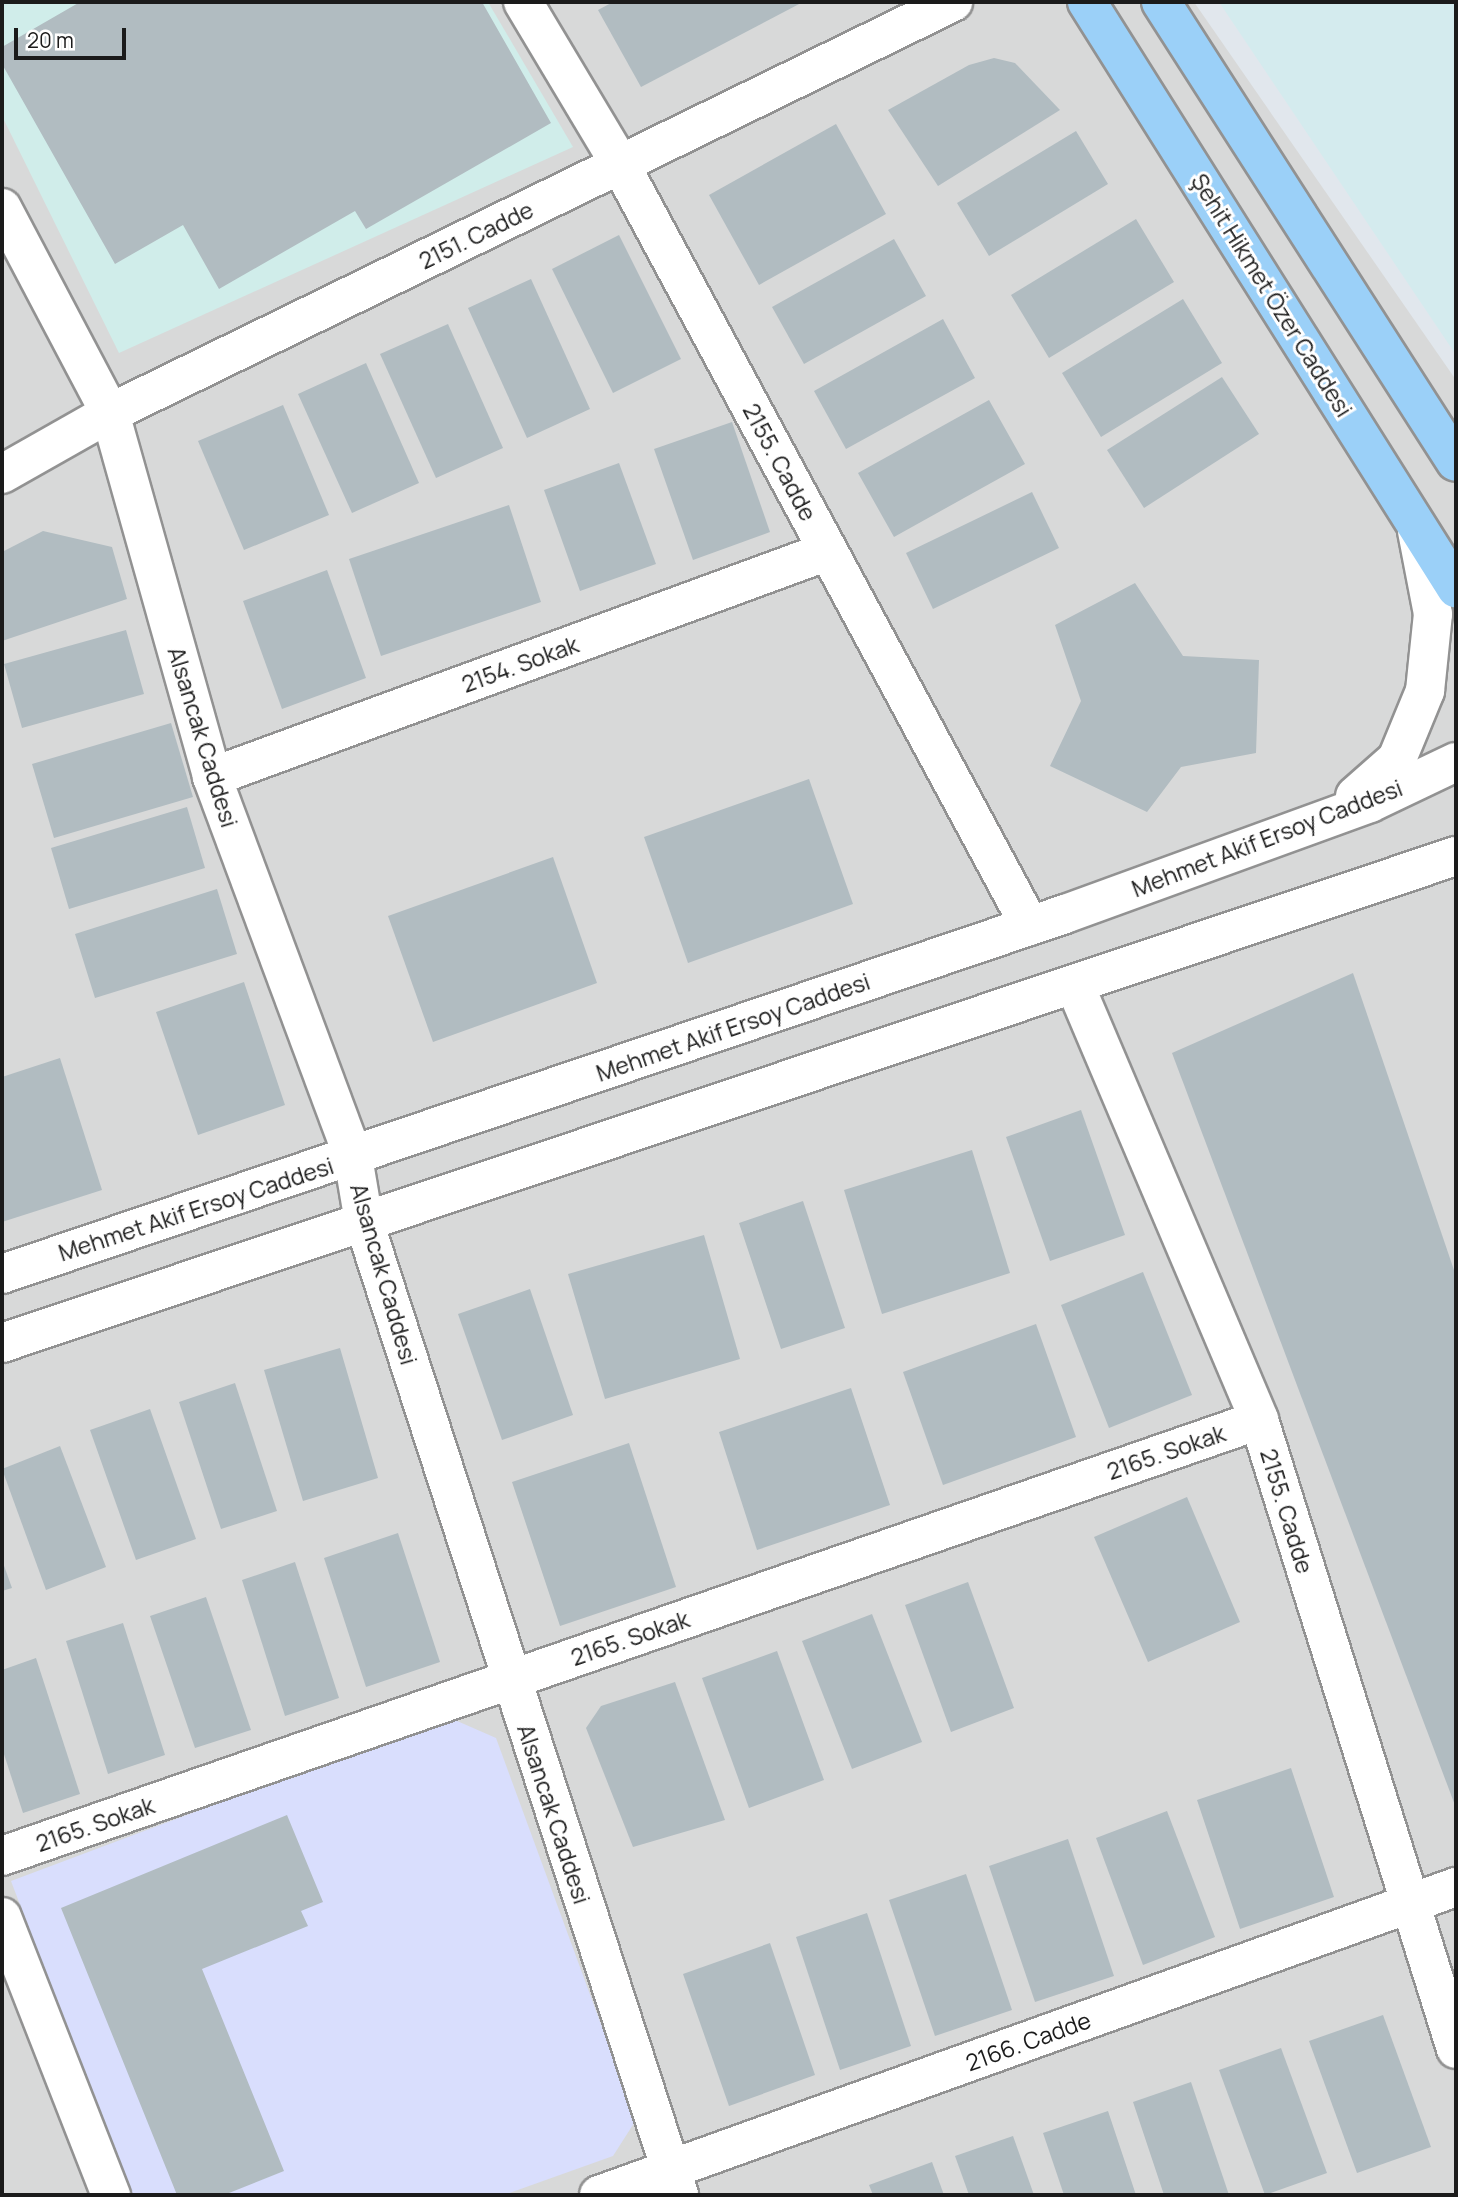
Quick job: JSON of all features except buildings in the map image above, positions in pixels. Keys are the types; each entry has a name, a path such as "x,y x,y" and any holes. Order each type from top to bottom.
{"main road":[{"name":"Şehit Hikmet Özer Caddesi","path":"1087,2 1417,531 1456,587"},
{"path":"1161,2 1456,462"}],"street":[{"name":"2155. Cadde","path":"523,2 620,164 1030,926"},
{"name":"2151. Cadde","path":"2,474 110,413 953,2"},
{"name":"Alsancak Caddesi","path":"2,208 110,413 212,777 353,1157 364,1222 674,2182"},
{"path":"1332,816 1397,759 1424,691 1433,614 1417,531"},
{"name":"2154. Sokak","path":"212,777 828,551"},
{"name":"Mehmet Akif Ersoy Caddesi","path":"2,1274 1030,926 1332,816 1456,762"},
{"path":"2,1343 1076,988 1298,905 1449,863"},
{"name":"2155. Cadde","path":"1076,988 1259,1420 1456,2049"},
{"name":"2165. Sokak","path":"2,1856 1259,1420"},
{"name":"2166. Cadde","path":"599,2195 674,2182 1456,1886"},
{"path":"2,1917 111,2195"}],"shaded area":[{"path":"2,2 1194,2 1456,380 1456,2195 2,2195"},
{"path":"2,2 488,2 573,147 119,353 2,116"},
{"path":"1219,2 1456,2 1456,355"},
{"path":"448,1717 496,1738 636,2120 613,2156 504,2195 130,2195 11,1881"}]}
